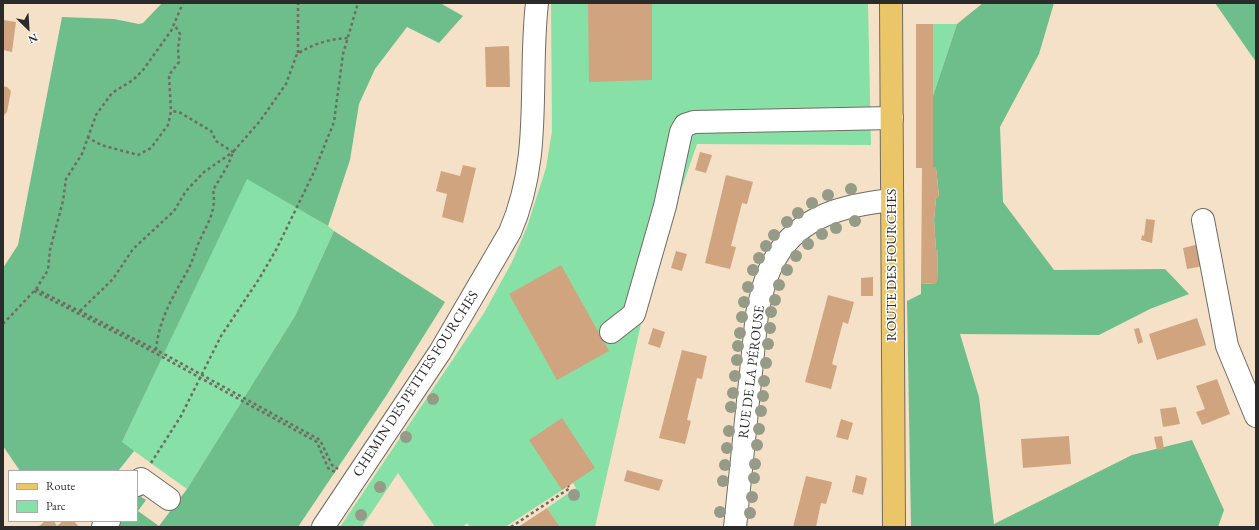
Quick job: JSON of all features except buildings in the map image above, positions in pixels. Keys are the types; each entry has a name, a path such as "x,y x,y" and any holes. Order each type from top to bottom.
{"main road":[{"name":"ROUTE DES FOURCHES","path":"890,3 894,527"}],"street":[{"name":"CHEMIN DES PETITES FOURCHES","path":"323,527 345,476 440,352 506,239 518,213 524,194 531,156 537,3"},
{"path":"612,332 634,314 665,206 681,132 685,125 694,122 892,118"},
{"name":"RUE DE LA PÉROUSE","path":"735,527 757,314 762,291 775,259 794,235 808,224 823,216 842,208 861,203 892,200"},
{"path":"1203,220 1227,346 1256,416"},
{"path":"139,482 169,499"}],"path":[{"path":"3,324 35,290 48,270 50,250 63,202 66,179 82,154 96,115 112,93 133,80 143,70 165,41 183,3"},
{"path":"80,311 113,278 133,250 174,211 190,186 204,172 232,152 260,121 286,84 298,54 298,3"},
{"path":"139,482 181,416 221,336 259,279 276,250 314,172 334,122 343,54 358,3"},
{"path":"87,137 101,146 138,155 151,148 160,138 168,125 171,111 169,75 179,62 180,34 174,24"},
{"path":"298,54 319,43 334,39 348,38"},
{"path":"171,111 179,112 211,131 216,141 232,152"},
{"path":"156,350 157,339 165,312 190,267 213,214 215,201 213,190 228,166 232,152"},
{"path":"35,290 156,350 317,442 328,468 345,476"},
{"path":"35,290 201,376 320,440 332,465 345,476"},
{"path":"510,527 570,488 568,486"}],"green space":[{"path":"162,3 440,3 463,16 439,43 407,27 375,69 359,104 350,160 328,226 247,179 122,442 134,451 119,470 19,470 3,446 3,268 18,245 62,17 114,19 139,24 143,23"},
{"path":"551,3 868,3 871,145 697,144 653,271 595,527 560,527 547,508 576,488 573,483 505,527 470,527 467,523 463,527 435,527 398,473 362,527 340,527 484,313 512,262 527,227 546,168 552,131"},
{"path":"983,3 1054,3 1039,54 1000,127 1003,202 1054,270 1165,269 1189,294 1150,309 1099,335 960,334 979,397 994,524 1132,455 1192,440 1224,510 1218,527 911,527 907,301 921,294 921,284 937,283 938,250 936,250 934,220 936,198 939,196 936,168 933,167 933,96 957,24"},
{"path":"1215,3 1256,3 1256,62"},
{"path":"933,24 957,24 933,96"},
{"path":"247,178 334,231 295,316 187,489 134,451 119,470 105,470 122,442"},
{"path":"334,231 445,302 386,396 298,527 111,527 104,522 138,522 138,511 159,526 187,489 295,316"},
{"path":"138,495 146,500 138,511"}]}
